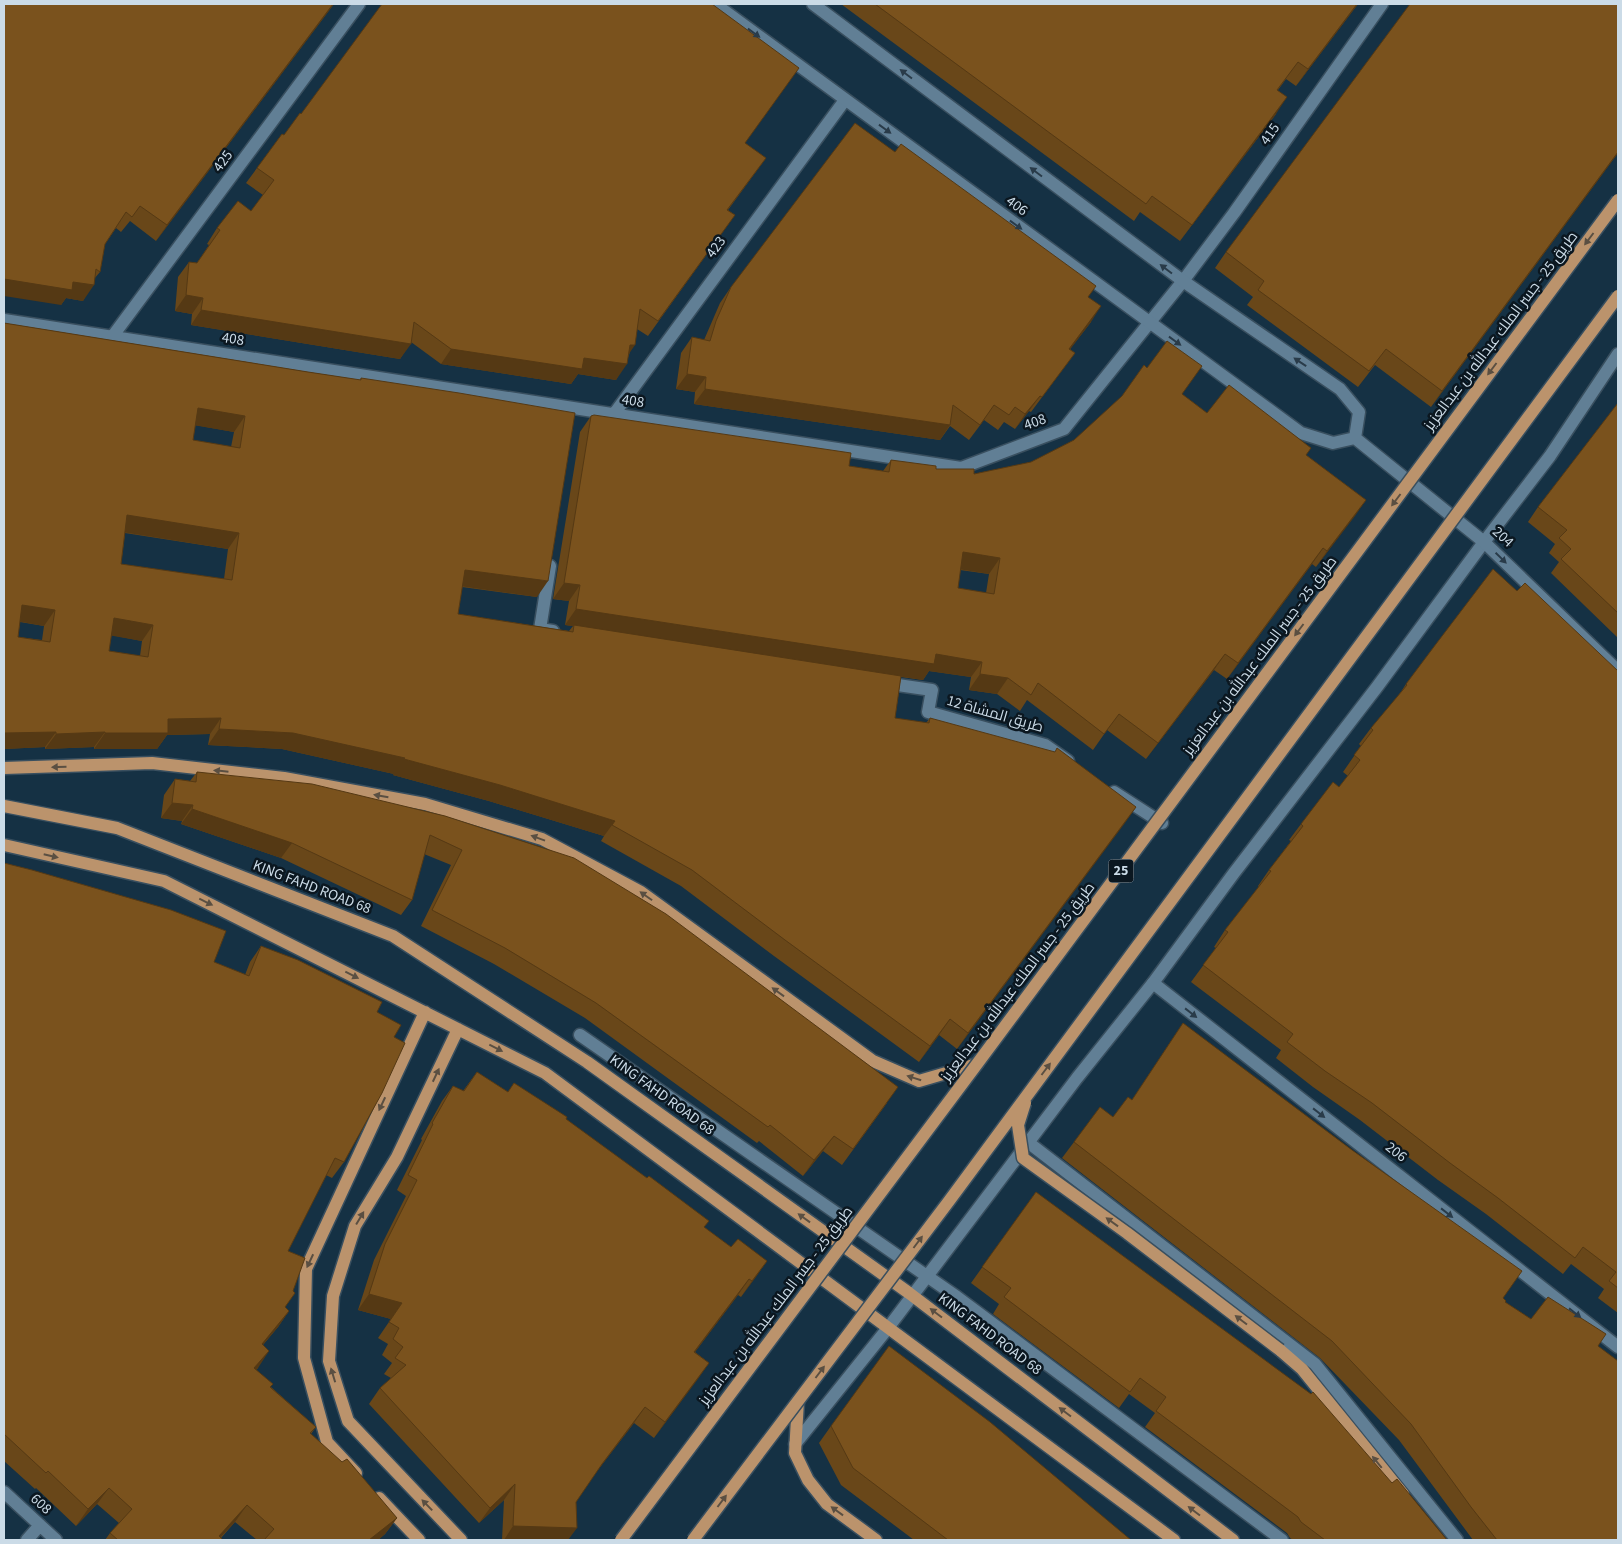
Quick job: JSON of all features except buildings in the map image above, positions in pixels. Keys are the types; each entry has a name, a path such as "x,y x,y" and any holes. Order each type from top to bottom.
{"main road":[{"name":"طريق 25 - جسر الملك عبدالله بن عبدالعزيز","path":"621,1540 1618,200"},
{"path":"693,1540 949,1201 1618,296"},
{"path":"4,768 152,763 284,778 425,804 542,839 641,892 873,1061 919,1081 977,1064"},
{"name":"KING FAHD ROAD 68","path":"4,806 117,828 393,936 587,1062 913,1296 1232,1540"},
{"path":"4,845 164,881 546,1073 1174,1540"},
{"path":"419,1540 327,1442 304,1358 306,1269 425,1012"},
{"path":"458,1029 397,1157 355,1226 333,1296 329,1361 348,1421 461,1540"},
{"path":"1028,1092 1018,1125 1023,1158 1127,1233 1280,1350 1302,1369 1411,1503"},
{"path":"798,1401 795,1453 808,1480 827,1504 876,1540"}],"street":[{"name":"425","path":"112,337 359,4"},
{"name":"406","path":"715,4 1301,433 1333,443 1355,438"},
{"path":"813,4 1182,281 1340,389 1359,412 1355,438"},
{"name":"415","path":"1182,281 1234,213 1382,4"},
{"name":"423","path":"614,414 845,100"},
{"name":"408","path":"4,320 575,413 614,414 961,468 1064,429 1182,281"},
{"path":"795,1444 913,1296 1077,1078 1377,687 1550,456 1618,354"},
{"name":"204","path":"1355,438 1484,542 1618,671"},
{"path":"552,556 540,629 570,634"},
{"name":"طريق المشاة 12","path":"875,681 932,690 928,712 1044,745 1076,766"},
{"path":"1107,787 1162,824"},
{"name":"206","path":"1152,982 1618,1347"},
{"path":"580,1035 957,1297 1282,1540"},
{"path":"1028,1143 1315,1364 1457,1540"},
{"name":"608","path":"4,1492 56,1540"},
{"path":"26,1540 40,1525"}]}
